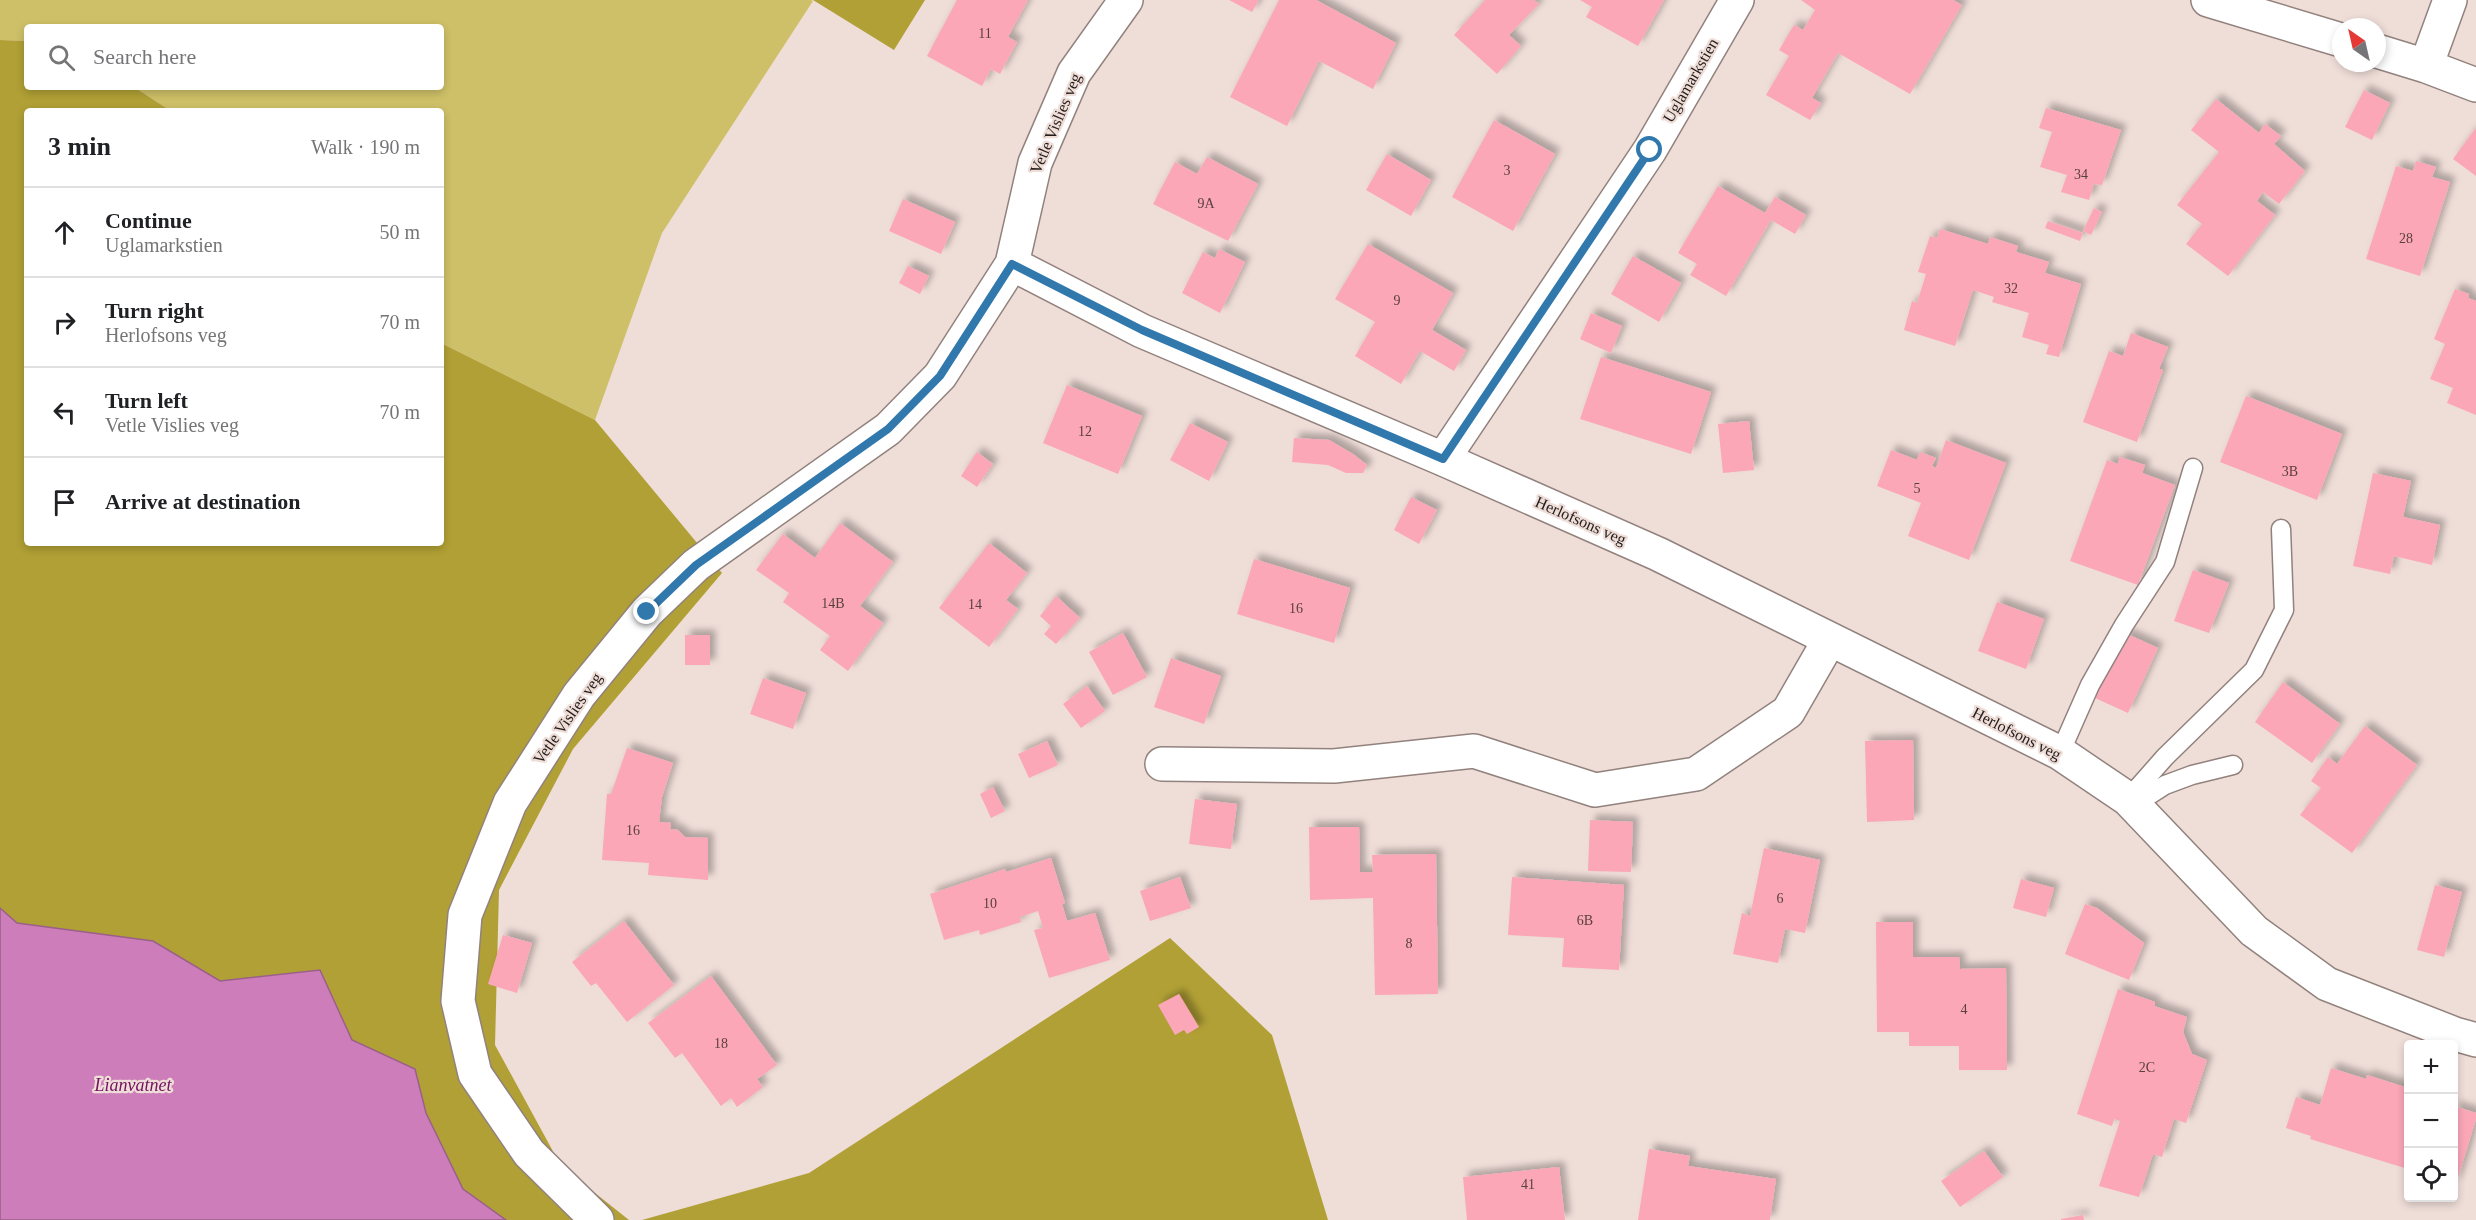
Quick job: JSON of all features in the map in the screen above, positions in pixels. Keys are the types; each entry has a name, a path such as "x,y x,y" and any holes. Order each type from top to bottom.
{"street":[{"name":"Vetle Vislies veg","path":"597,1220 529,1153 475,1074 458,1001 465,915 510,803 579,694 647,612 696,565 888,429 940,376 1012,264 1039,153 1074,73 1126,0"},
{"name":"Uglamarkstien","path":"1443,459 1650,150 1737,0"},
{"path":"2208,0 2332,37"},
{"path":"2426,66 2450,0"},
{"path":"2386,54 2476,85"},
{"name":"Herlofsons veg","path":"1012,264 1142,330 1658,554 2060,753 2131,802 2254,931 2326,984 2476,1040"},
{"path":"1162,764 1334,766 1474,751 1596,790 1696,774 1788,712 1830,639"}],"lane":[{"path":"2060,753 2090,685 2124,625 2165,562 2193,468"},
{"path":"2131,802 2166,757 2254,670 2284,610 2281,529"},
{"path":"2131,802 2192,775 2233,765"}],"shaded area":[{"path":"0,0 813,1 662,233 595,420 444,344 444,108 166,108 139,90 444,90 444,24 24,24 24,41 0,40"},
{"path":"813,0 925,0 894,50"},
{"path":"0,40 24,41 24,90 139,90 166,108 24,108 24,546 444,546 444,344 595,420 722,573 573,749 499,890 495,1045 561,1166 629,1220 506,1220 463,1189 426,1113 415,1070 352,1040 320,970 220,981 153,941 17,923 0,908"},
{"path":"1170,938 1272,1035 1328,1220 642,1220 809,1173"}],"water":[{"name":"Lianvatnet","path":"0,908 17,923 153,941 220,981 320,970 352,1040 415,1069 426,1113 463,1189 506,1220 0,1220"}],"building":[{"path":"957,0 1028,0 1008,37 1017,42 1000,74 991,69 982,86 927,56"},
{"path":"1229,0 1259,0 1252,12"},
{"path":"1279,0 1316,0 1396,43 1373,89 1319,61 1287,126 1230,97"},
{"path":"1485,0 1534,0 1539,4 1509,35 1521,46 1497,74 1454,35"},
{"path":"1580,0 1664,0 1638,46 1586,17 1592,7"},
{"path":"1801,0 1953,0 1962,5 1910,94 1838,53 1812,98 1821,103 1810,120 1766,95 1789,56 1779,50 1794,25 1803,30 1815,10"},
{"path":"2364,90 2390,103 2372,140 2345,127"},
{"path":"2216,99 2259,133 2265,124 2281,136 2274,144 2305,171 2279,204 2263,192 2257,201 2275,215 2228,276 2186,244 2202,224 2177,205 2219,152 2191,130"},
{"path":"2046,108 2121,130 2102,185 2094,184 2089,200 2061,192 2067,175 2040,167 2052,132 2039,128"},
{"path":"1494,120 1555,154 1513,231 1452,197"},
{"path":"2476,130 2476,176 2453,159"},
{"path":"1387,154 1431,180 1411,216 1366,190"},
{"path":"1207,157 1258,184 1228,241 1153,204 1175,162 1197,174"},
{"path":"2416,161 2436,167 2432,177 2450,182 2420,276 2366,259 2396,166 2413,171"},
{"path":"1718,186 1765,213 1775,197 1806,215 1795,234 1771,220 1726,296 1690,275 1697,264 1678,253"},
{"path":"903,199 955,222 941,254 889,231"},
{"path":"2094,208 2102,212 2091,235 2083,231"},
{"path":"2048,221 2083,233 2080,241 2045,228"},
{"path":"1940,229 1988,244 1990,237 2018,246 2016,252 2049,262 2045,273 2081,284 2059,357 2046,354 2049,345 2022,337 2029,313 1992,302 1994,297 1973,290 1955,346 1904,330 1912,301 1917,303 1926,274 1918,272 1930,236 1937,238"},
{"path":"1368,244 1453,293 1432,330 1466,350 1454,371 1420,351 1401,384 1355,356 1375,322 1335,299"},
{"path":"1219,249 1245,262 1220,313 1182,293 1203,252 1215,258"},
{"path":"1633,256 1681,283 1659,322 1611,294"},
{"path":"908,266 929,276 920,294 899,283"},
{"path":"2455,289 2469,294 2468,298 2476,301 2476,415 2447,403 2453,388 2430,379 2445,344 2434,339"},
{"path":"1591,313 1622,326 1611,353 1580,339"},
{"path":"2131,333 2168,347 2159,369 2163,370 2137,442 2083,422 2109,351 2123,356"},
{"path":"1601,357 1711,392 1691,454 1580,419"},
{"path":"1067,385 1142,416 1118,474 1043,443"},
{"path":"2246,396 2342,434 2317,500 2220,462"},
{"path":"1749,421 1754,470 1723,473 1718,424"},
{"path":"1190,423 1228,442 1209,481 1170,460"},
{"path":"1294,438 1329,440 1367,465 1363,473 1346,473 1328,465 1292,462"},
{"path":"1946,440 2006,463 1969,560 1908,536 1921,503 1877,486 1891,450 1917,460 1920,452 1936,458 1932,466 1936,468"},
{"path":"977,452 993,464 977,487 961,476"},
{"path":"2120,457 2145,465 2142,473 2175,485 2138,585 2070,561 2107,460 2118,464"},
{"path":"2373,473 2411,481 2403,517 2440,525 2432,565 2394,556 2390,574 2353,566"},
{"path":"1411,497 1437,510 1419,544 1394,530"},
{"path":"840,523 893,562 860,606 883,623 848,671 820,650 830,636 783,602 789,593 756,570 783,534 815,558"},
{"path":"989,543 1027,573 1006,600 1018,609 989,647 939,608"},
{"path":"1254,559 1350,588 1334,643 1237,614"},
{"path":"2193,570 2229,583 2209,633 2174,621"},
{"path":"1056,596 1080,618 1056,644 1044,634 1051,626 1040,616"},
{"path":"1997,602 2044,619 2026,669 1978,651"},
{"path":"1123,633 1147,677 1113,695 1089,652"},
{"path":"2125,633 2158,648 2128,713 2095,698"},
{"path":"685,635 710,635 710,665 685,665"},
{"path":"1171,658 1221,676 1204,724 1154,707"},
{"path":"763,678 806,693 793,729 750,714"},
{"path":"2283,682 2340,724 2312,763 2255,722"},
{"path":"1087,686 1105,711 1081,728 1063,704"},
{"path":"2365,726 2417,765 2352,853 2300,815 2321,788 2311,781 2328,757 2337,764"},
{"path":"1913,740 1914,820 1867,822 1865,741"},
{"path":"1047,741 1058,765 1029,778 1018,754"},
{"path":"627,748 673,763 662,797 659,822 671,823 670,829 678,830 685,837 708,838 708,880 648,875 649,863 602,860 607,794 611,794"},
{"path":"993,787 1005,811 991,818 980,794"},
{"path":"1195,799 1237,804 1231,849 1189,844"},
{"path":"1590,820 1633,822 1631,872 1588,871"},
{"path":"1309,827 1359,827 1360,872 1373,872 1372,855 1436,854 1438,994 1375,995 1373,898 1310,900"},
{"path":"1764,848 1820,860 1805,933 1785,929 1778,963 1733,954 1742,913 1750,916"},
{"path":"1051,858 1065,903 1062,904 1067,921 1095,913 1110,960 1049,978 1034,930 1043,928 1038,911 1020,917 1021,922 980,935 979,930 944,940 930,894 1005,869 1006,872"},
{"path":"1180,877 1191,908 1150,921 1140,891"},
{"path":"1512,877 1624,885 1619,970 1562,967 1564,938 1508,935"},
{"path":"2021,879 2054,888 2046,917 2013,908"},
{"path":"2435,885 2462,892 2444,957 2417,950"},
{"path":"2085,904 2097,908 2144,943 2129,980 2065,954"},
{"path":"624,921 674,985 627,1022 596,983 591,986 572,962"},
{"path":"1876,922 1913,922 1913,957 1959,957 1960,969 2006,968 2007,1070 1959,1070 1959,1046 1909,1046 1909,1032 1877,1032"},
{"path":"503,935 532,943 517,993 488,984"},
{"path":"711,976 777,1065 757,1079 763,1087 737,1107 731,1098 721,1106 682,1053 675,1058 648,1023"},
{"path":"2118,989 2155,1002 2154,1006 2187,1017 2183,1032 2192,1054 2207,1060 2186,1123 2174,1119 2162,1157 2153,1154 2139,1197 2099,1186 2120,1121 2114,1119 2112,1126 2077,1114"},
{"path":"1179,994 1199,1027 1187,1034 1184,1030 1175,1035 1158,1005"},
{"path":"2331,1068 2366,1079 2367,1075 2404,1087 2404,1168 2310,1139 2311,1136 2286,1128 2296,1097 2320,1105"},
{"path":"2458,1107 2476,1113 2458,1178"},
{"path":"1649,1149 1690,1156 1688,1166 1776,1179 1770,1220 1638,1220"},
{"path":"1984,1151 2003,1177 1960,1207 1941,1181"},
{"path":"1559,1167 1565,1220 1467,1220 1463,1177"},
{"path":"2083,1215 2084,1220 2061,1220 2061,1219"}],"route":[{"path":"647,612 696,565 888,429 940,376 1012,264 1142,330 1443,459 1650,150"}]}
